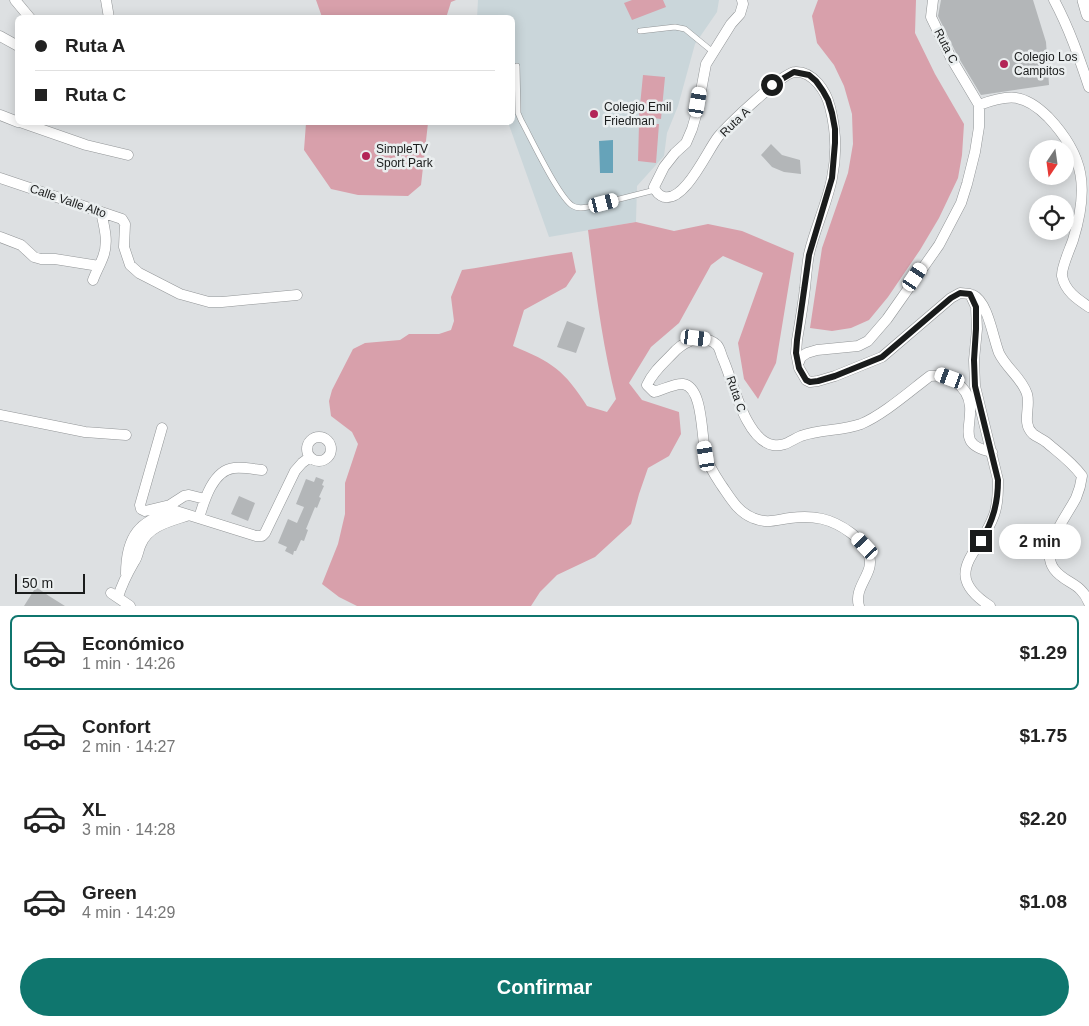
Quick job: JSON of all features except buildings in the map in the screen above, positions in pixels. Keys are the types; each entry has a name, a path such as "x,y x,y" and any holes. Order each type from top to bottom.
{"main road":[{"path":"1085,0 1089,14"}],"street":[{"path":"15,0 28,15"},
{"path":"106,0 108,15"},
{"path":"655,190 654,187 664,167 686,143 692,129 706,64 731,24 740,14 743,4 742,0"},
{"name":"Ruta C","path":"933,0 931,17 951,58 979,105"},
{"path":"1054,0 1071,37 1089,87"},
{"path":"0,36 15,44"},
{"name":"Ruta A","path":"655,190 658,194 665,197 679,192 688,183 718,137 772,85 786,75 801,72 809,75 816,81 828,100 832,113 835,129 834,160 832,178 809,255 797,340 796,353 798,362"},
{"path":"1089,307 1069,292 1064,284 1062,273 1080,221 1083,200 1083,178 1074,151 1062,133 1034,104 1021,98 997,98 979,105 979,127 961,203 939,245 887,318 868,341 858,346 817,350 807,353 798,362 802,374 810,382 851,371 882,357 951,298 960,293 978,297 987,313 1000,354 1010,370 1024,385 1028,397 1026,416 1032,433 1066,458 1082,476 1076,498 1050,546 1050,557 1053,568 1063,577 1077,585 1089,603"},
{"path":"0,115 15,121"},
{"path":"27,125 86,146 128,155"},
{"name":"Calle Valle Alto","path":"0,178 122,220 125,224 124,247 130,265 139,273 180,294 209,302 297,295"},
{"path":"93,280 104,256 106,238 101,212"},
{"path":"0,237 21,245 34,257 41,260 55,259 99,266"},
{"path":"970,294 976,307 975,386 998,480 998,495 994,514 987,531 973,552 964,572 971,591 990,606"},
{"name":"Ruta C","path":"860,606 857,594 866,576 870,558 865,546 847,530 826,519 810,516 768,523 753,518 739,510 716,478 706,456 697,395 688,385 681,383 654,392 647,385 650,376 682,344 696,338 707,340 717,345 745,418 750,426 755,433 772,445 785,445 802,436 862,424 930,376 940,375 957,383 965,392 970,405 968,434 981,450 992,452"},
{"path":"0,415 85,432 126,435"},
{"path":"162,428 140,505 141,509 145,511 170,505 189,495 205,499"},
{"path":"130,606 114,595 126,574 126,558 135,533 148,526 194,516 256,536 262,536 266,533 294,472 310,457"},
{"path":"194,516 216,478 222,472 233,468 262,470"}],"lane":[{"path":"640,31 675,27 685,29 713,52"},
{"path":"517,66 518,113 560,194 571,205 580,208 588,207 655,190"}],"shaded area":[{"path":"316,0 456,0 451,2 447,15 321,15"},
{"name":"Colegio Emil Friedman","path":"478,0 719,0 717,12 695,44 678,106 667,133 664,156 637,186 636,222 549,237 509,125 515,125 515,15 477,15"},
{"path":"632,0 663,0 666,7 632,20 624,3"},
{"path":"818,0 916,0 915,33 935,74 964,124 958,178 939,218 920,250 888,297 869,320 851,328 832,331 810,328 822,248 848,173 853,144 852,114 844,86 834,65 817,43 812,16"},
{"path":"643,75 665,77 661,119 639,116"},
{"path":"639,124 659,124 656,163 638,161"},
{"name":"SimpleTV Sport Park","path":"306,125 428,125 421,185 408,196 358,195 331,189 304,150"},
{"path":"636,222 674,231 708,224 742,231 794,253 776,363 758,399 744,379 738,343 763,273 723,256 711,265 679,323 651,347 629,383 642,400 679,412 681,434 669,456 648,468 631,524 595,557 557,575 540,592 531,606 357,606 339,597 322,584 338,544 345,514 345,483 358,444 352,432 331,416 329,401 332,390 353,349 365,343 400,340 409,334 439,334 451,330 454,321 451,297 462,270 572,252 576,272 566,287 524,310 513,346 538,357 556,368 564,375 587,406 607,412 616,399 603,336 588,230"}],"water":[{"path":"613,140 613,173 600,173 599,141"}],"place":[{"name":"Colegio Los Campitos","path":"1004,64"},
{"name":"Colegio Emil Friedman","path":"594,114"},
{"name":"SimpleTV Sport Park","path":"366,156"}],"route":[{"path":"772,85 794,72 809,75 816,81 828,100 835,129 832,178 809,255 797,340 796,353 799,368 806,380 810,382 851,371 882,357 951,298 960,293 970,294 976,307 975,386 998,480 998,495 994,514 981,541"}]}
